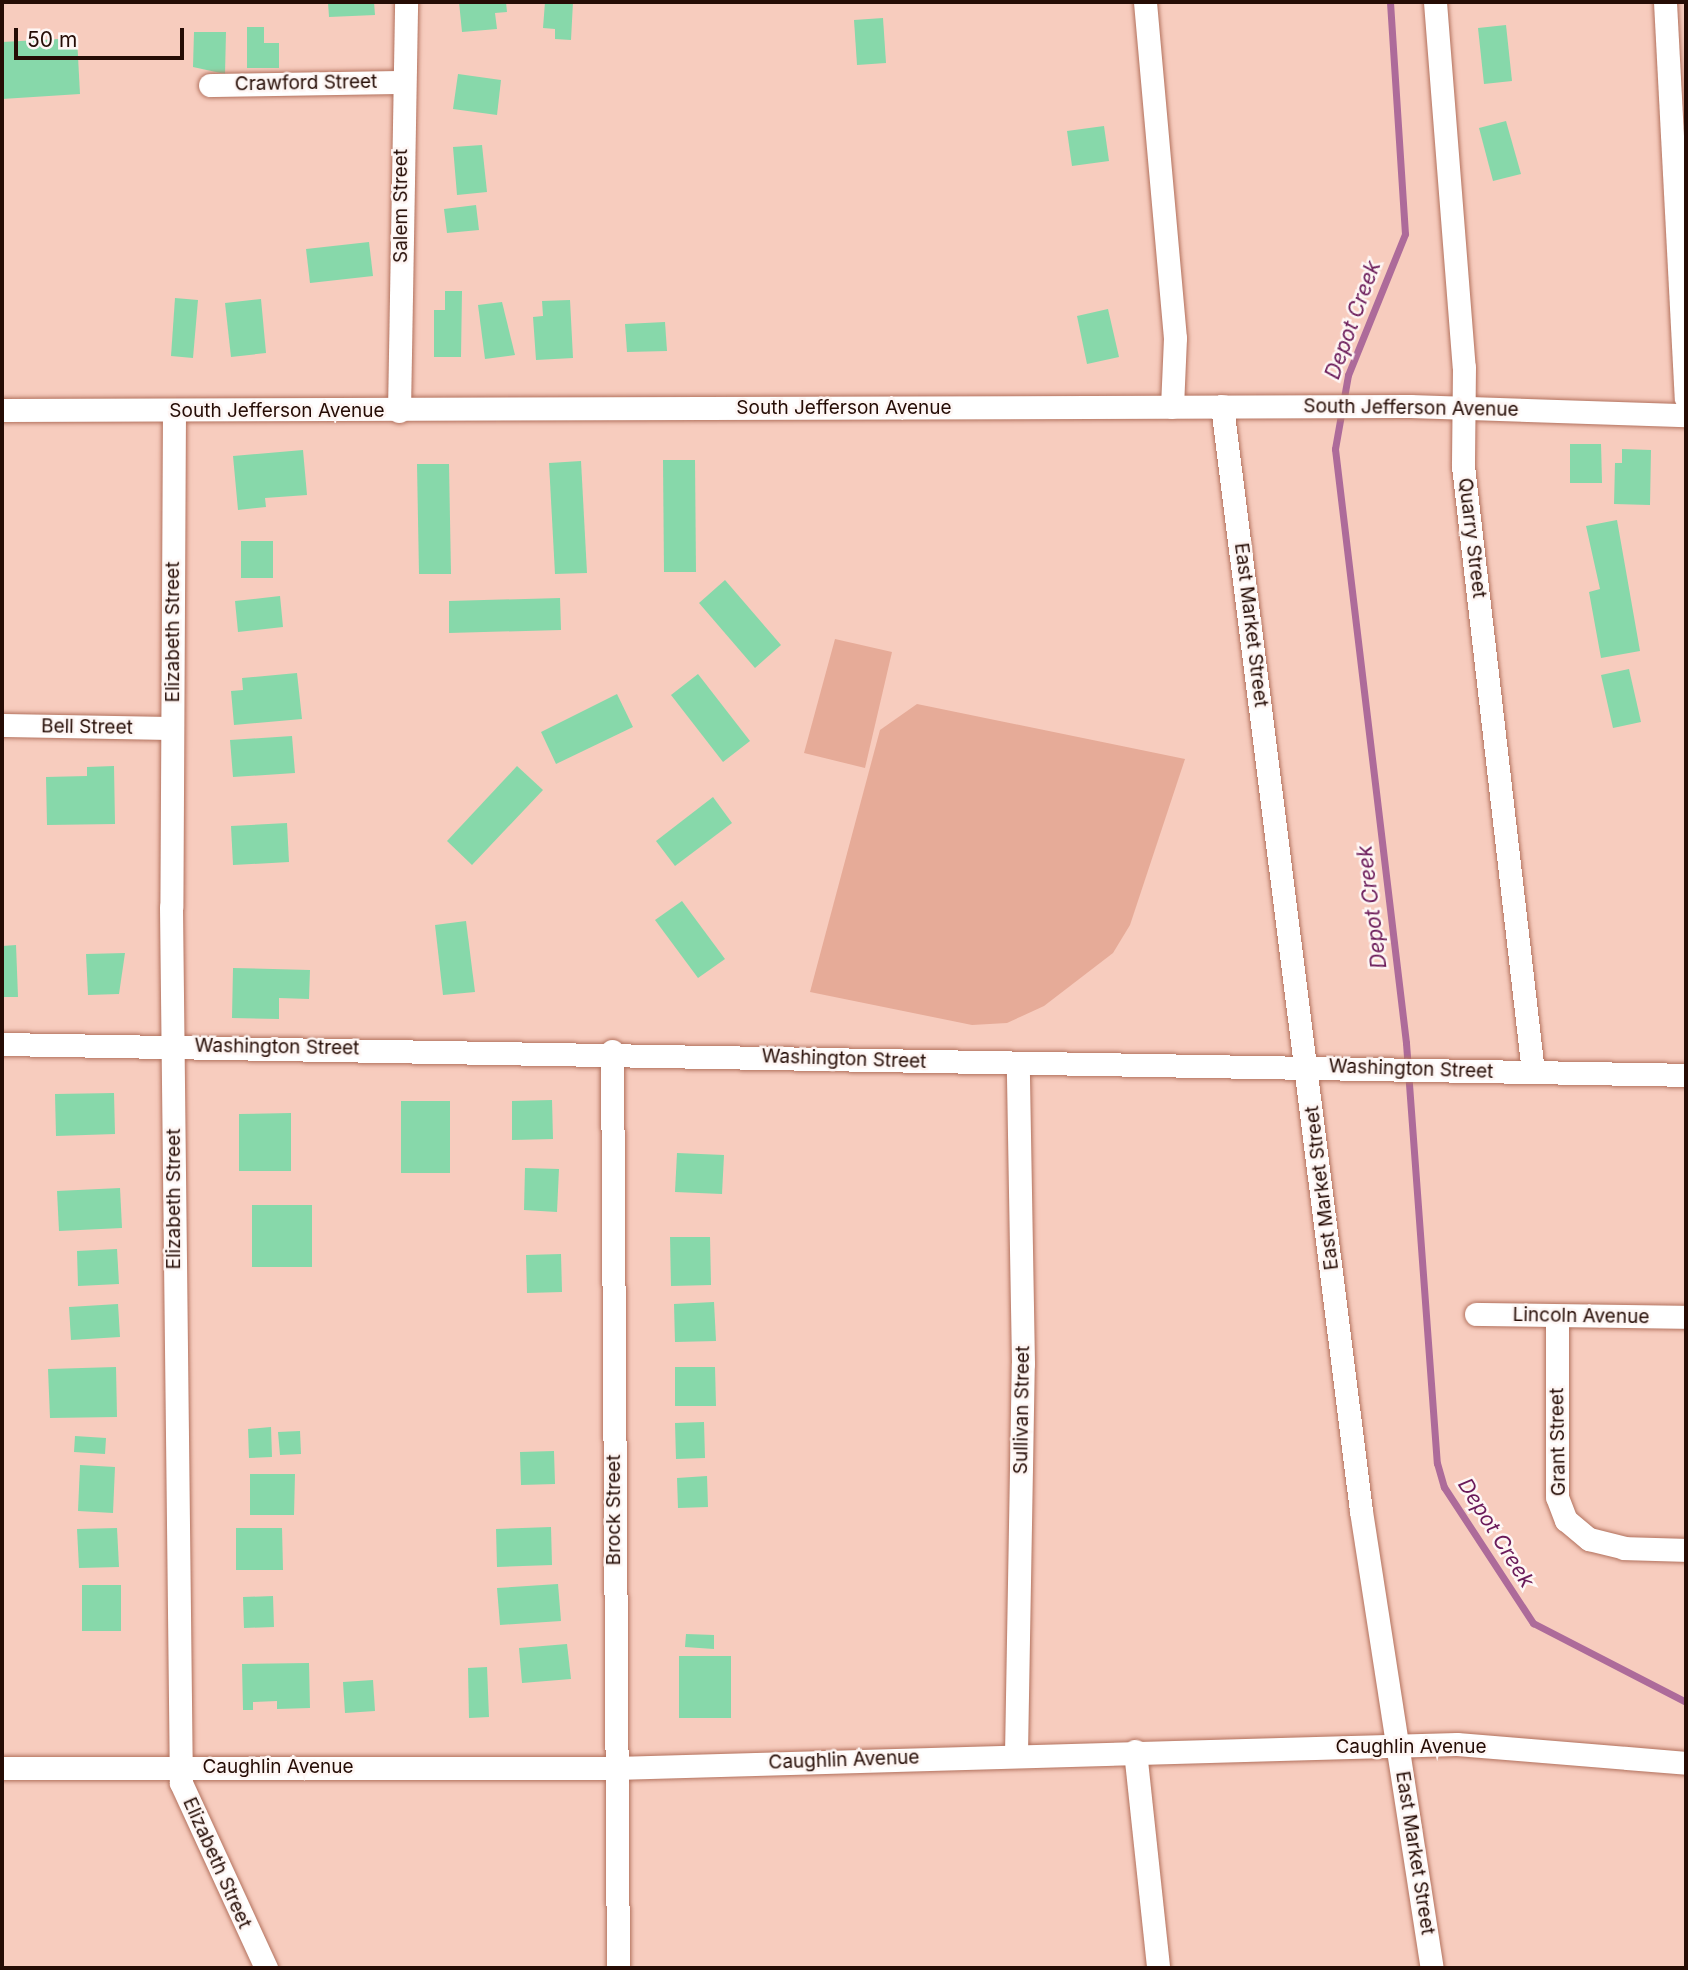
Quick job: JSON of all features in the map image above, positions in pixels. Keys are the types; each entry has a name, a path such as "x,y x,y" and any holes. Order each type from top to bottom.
{"street":[{"name":"Salem Street","path":"399,411 402,82 406,2"},
{"path":"1145,2 1175,338 1172,407"},
{"name":"Quarry Street","path":"1435,2 1464,407 1464,466 1533,1072"},
{"path":"1665,2 1686,397"},
{"name":"Crawford Street","path":"210,85 402,82"},
{"name":"East Market Street","path":"1222,406 1361,1511 1432,1968"},
{"name":"South Jefferson Avenue","path":"2,410 399,411 1343,406 1464,407 1686,415"},
{"name":"Elizabeth Street","path":"174,411 172,728 181,1783 266,1968"},
{"name":"Bell Street","path":"2,725 172,728"},
{"name":"Washington Street","path":"2,1044 612,1051 1017,1065 1307,1065 1686,1076"},
{"name":"Brock Street","path":"612,1051 618,1968"},
{"name":"Sullivan Street","path":"1016,1754 1023,1364 1017,1065"},
{"name":"Lincoln Avenue","path":"1476,1314 1557,1318 1686,1317"},
{"name":"Grant Street","path":"1557,1318 1556,1497 1566,1520 1589,1539 1624,1548 1686,1550"},
{"name":"Caughlin Avenue","path":"2,1768 615,1768 1016,1754 1457,1744 1686,1763"},
{"path":"1135,1751 1158,1968"}],"shaded area":[{"path":"835,639 892,652 865,768 804,753"},
{"path":"917,704 1185,759 1130,925 1113,953 1044,1006 1007,1023 972,1025 810,992 880,730"}],"building":[{"path":"328,2 374,2 375,15 329,17"},
{"path":"459,2 506,2 507,12 495,13 497,29 462,32"},
{"path":"545,2 573,2 571,40 555,39 555,29 543,28"},
{"path":"883,18 886,63 857,65 854,20"},
{"path":"1506,25 1512,81 1484,84 1478,28"},
{"path":"247,27 264,27 264,43 279,43 279,68 247,68"},
{"path":"194,32 226,32 225,74 193,67"},
{"path":"77,38 80,94 2,99 2,42"},
{"path":"458,74 501,80 497,115 453,109"},
{"path":"1506,121 1521,174 1493,181 1479,128"},
{"path":"1104,126 1109,161 1072,166 1067,131"},
{"path":"482,145 487,192 457,195 453,147"},
{"path":"476,205 479,230 447,233 444,209"},
{"path":"369,242 373,276 310,283 306,249"},
{"path":"445,291 462,291 461,357 434,357 434,310 445,310"},
{"path":"175,298 198,300 193,358 171,356"},
{"path":"261,299 266,353 231,357 225,303"},
{"path":"570,300 573,358 536,360 533,317 543,316 542,301"},
{"path":"502,302 515,355 485,359 478,305"},
{"path":"1108,309 1119,357 1087,364 1077,316"},
{"path":"665,322 667,351 627,352 625,324"},
{"path":"1570,444 1601,444 1602,483 1570,483"},
{"path":"1622,449 1651,450 1650,505 1614,504 1615,463 1622,463"},
{"path":"303,450 307,495 265,498 266,507 238,510 233,456"},
{"path":"663,460 695,460 696,572 664,572"},
{"path":"581,461 587,573 555,574 549,463"},
{"path":"417,464 449,464 451,574 419,574"},
{"path":"1617,520 1640,651 1601,658 1589,592 1600,589 1586,526"},
{"path":"241,541 273,541 273,578 241,578"},
{"path":"725,580 781,645 755,668 699,603"},
{"path":"280,596 283,627 238,632 235,601"},
{"path":"560,598 561,630 449,633 449,601"},
{"path":"1629,669 1641,722 1613,728 1601,675"},
{"path":"297,673 302,719 234,725 231,691 243,690 242,678"},
{"path":"698,674 750,741 723,762 671,695"},
{"path":"617,694 633,727 556,764 541,732"},
{"path":"292,736 295,773 233,777 230,740"},
{"path":"114,766 115,824 47,825 46,777 87,776 87,767"},
{"path":"517,766 543,790 472,865 447,841"},
{"path":"713,797 732,823 675,866 656,841"},
{"path":"287,823 289,862 233,865 231,826"},
{"path":"682,901 725,959 698,978 655,920"},
{"path":"466,921 475,992 443,995 435,925"},
{"path":"16,945 18,997 2,997 2,946"},
{"path":"125,953 119,994 88,995 86,954"},
{"path":"233,968 310,970 309,999 279,998 279,1019 232,1018"},
{"path":"114,1093 115,1134 56,1136 55,1094"},
{"path":"552,1100 553,1139 512,1140 512,1101"},
{"path":"401,1101 450,1101 450,1173 401,1173"},
{"path":"291,1113 291,1171 239,1171 239,1114"},
{"path":"677,1153 724,1155 722,1194 675,1192"},
{"path":"525,1168 559,1169 557,1212 524,1210"},
{"path":"120,1188 122,1228 59,1231 57,1191"},
{"path":"252,1205 312,1205 312,1267 252,1267"},
{"path":"670,1237 710,1237 711,1285 671,1286"},
{"path":"117,1249 119,1284 78,1286 77,1251"},
{"path":"561,1254 562,1292 527,1293 526,1255"},
{"path":"714,1302 716,1341 675,1342 674,1304"},
{"path":"118,1304 120,1337 71,1340 69,1307"},
{"path":"116,1367 117,1417 50,1418 48,1369"},
{"path":"675,1367 715,1367 716,1406 675,1406"},
{"path":"704,1422 705,1458 676,1459 675,1423"},
{"path":"271,1427 272,1457 249,1458 248,1429"},
{"path":"300,1431 301,1454 280,1455 278,1432"},
{"path":"75,1436 106,1438 105,1454 74,1452"},
{"path":"554,1451 555,1484 521,1485 520,1452"},
{"path":"80,1465 115,1467 113,1513 78,1511"},
{"path":"250,1474 295,1474 294,1515 250,1515"},
{"path":"707,1476 708,1507 678,1508 677,1478"},
{"path":"551,1527 552,1565 497,1567 496,1529"},
{"path":"117,1528 119,1567 79,1568 77,1529"},
{"path":"236,1528 282,1528 283,1570 236,1570"},
{"path":"558,1584 561,1621 500,1625 497,1588"},
{"path":"82,1585 121,1585 121,1631 82,1631"},
{"path":"273,1596 274,1627 244,1628 243,1597"},
{"path":"686,1634 714,1635 714,1649 685,1647"},
{"path":"567,1644 571,1679 522,1683 519,1648"},
{"path":"679,1656 731,1656 731,1718 679,1718"},
{"path":"309,1663 310,1708 277,1709 277,1701 253,1702 253,1710 243,1710 242,1664"},
{"path":"487,1667 489,1717 469,1718 468,1668"},
{"path":"373,1680 375,1711 345,1713 343,1682"}],"waterway":[{"name":"Depot Creek","path":"1390,2 1405,234 1348,375 1335,449 1406,1043 1437,1463 1444,1487 1533,1623 1686,1702"}]}
